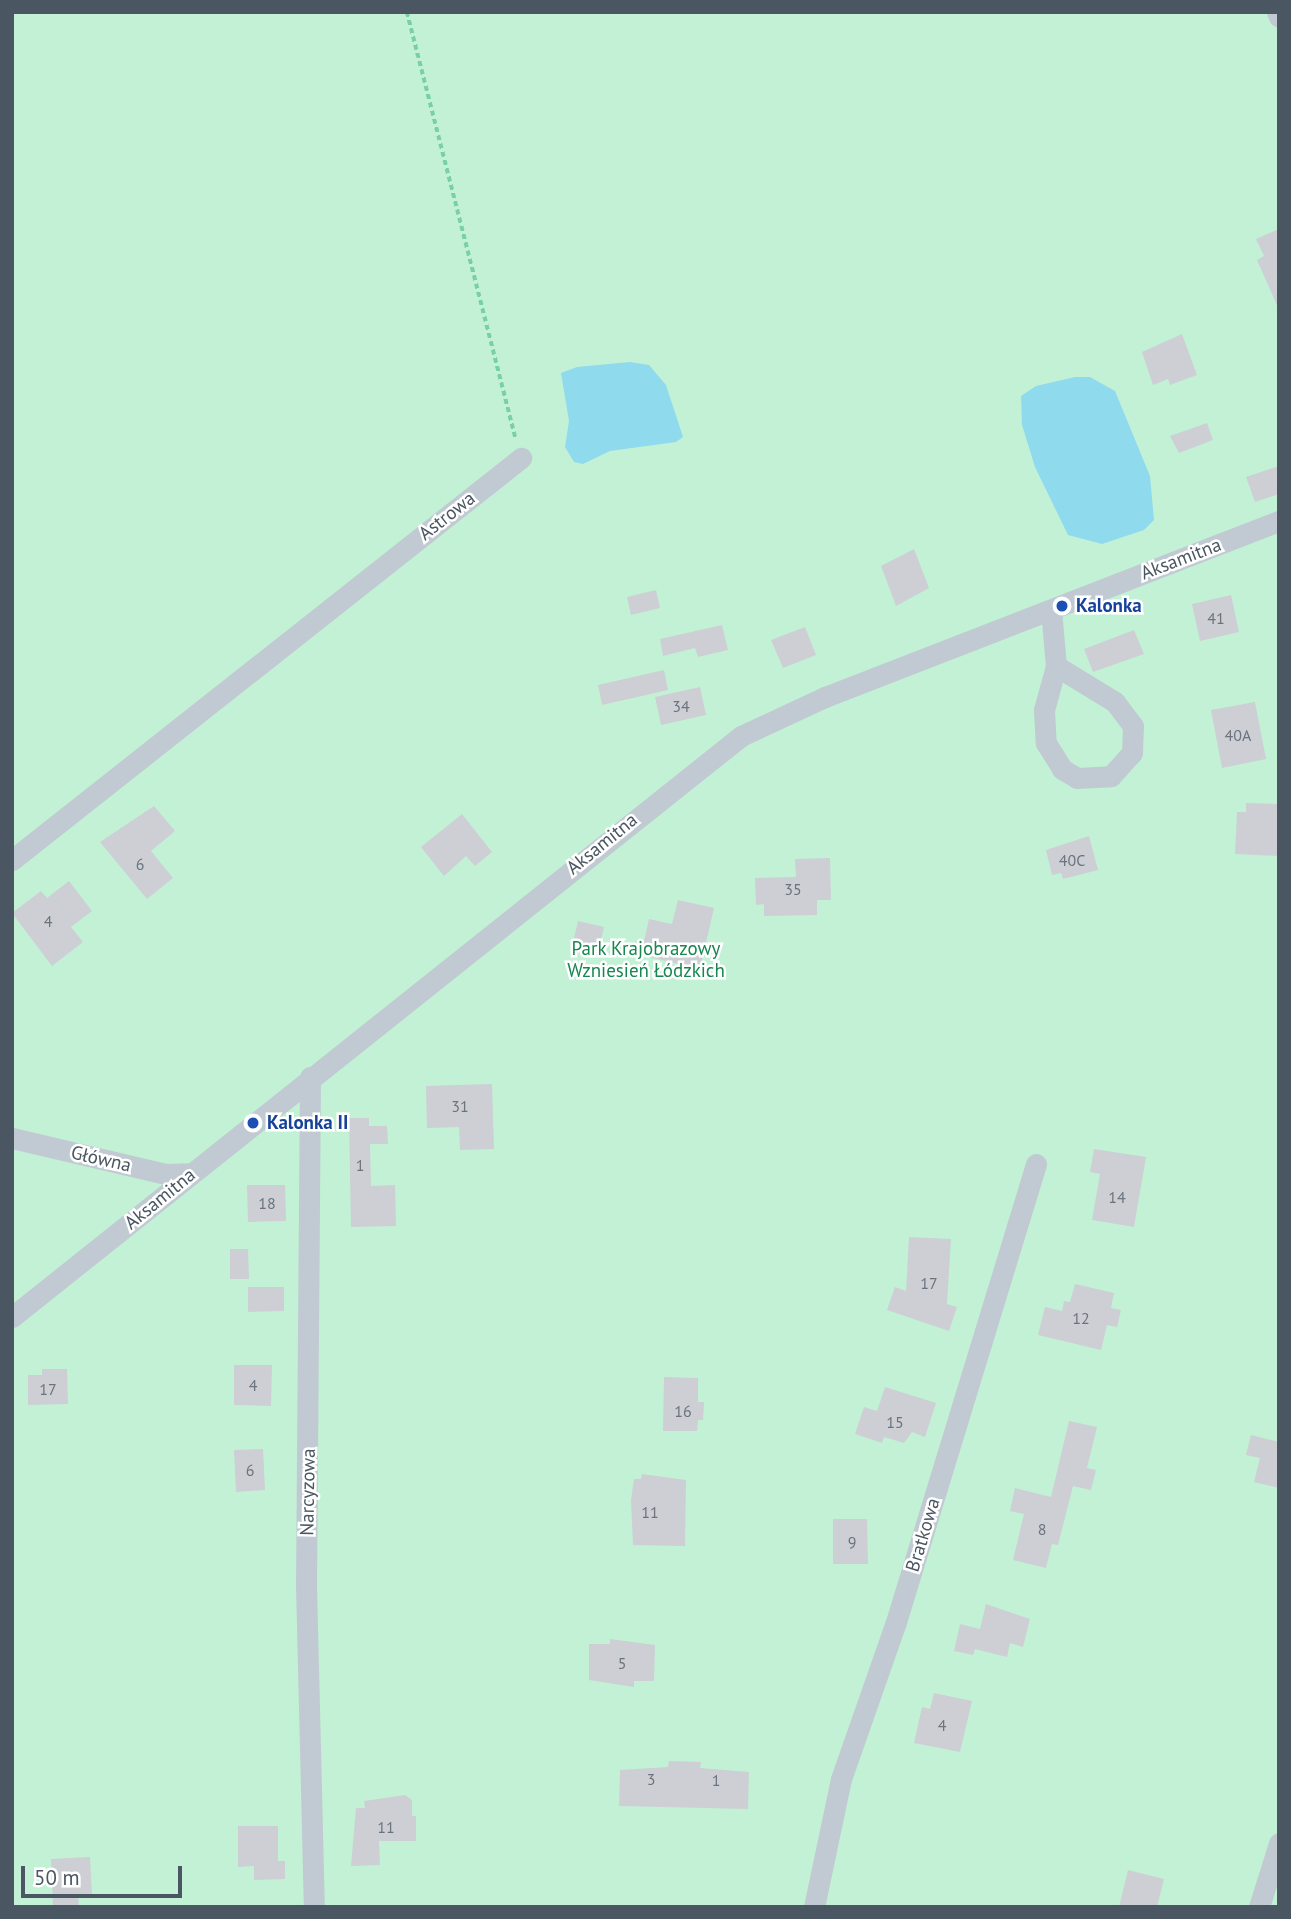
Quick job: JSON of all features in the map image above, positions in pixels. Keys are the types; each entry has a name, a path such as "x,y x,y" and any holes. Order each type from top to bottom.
{"street":[{"name":"Astrowa","path":"12,860 521,458"},
{"name":"Aksamitna","path":"12,1317 741,736 800,706 1279,521"},
{"path":"1051,610 1056,666 1043,726 1053,758 1077,778 1111,776 1132,753 1133,726 1126,713 1056,666"},
{"name":"Narcyzowa","path":"310,1077 306,1585 314,1907"},
{"name":"Główna","path":"12,1138 166,1174 191,1173"},
{"name":"Bratkowa","path":"814,1907 841,1779 896,1622 1036,1164"},
{"path":"1259,1907 1279,1843"}],"path":[{"path":"407,12 521,458"}],"green space":[{"name":"Park Krajobrazowy Wzniesień Łódzkich","path":"12,12 1279,12 1279,1907 12,1907"}],"water":[{"path":"630,362 649,365 666,385 683,437 676,442 610,451 583,464 574,462 565,447 569,421 561,373 577,367"},
{"path":"1075,377 1090,377 1115,391 1150,476 1154,520 1144,530 1102,544 1068,535 1035,467 1022,425 1021,396 1036,386"}],"building":[{"path":"1279,229 1279,310 1257,260 1264,256 1256,239"},
{"path":"1182,334 1197,375 1170,385 1168,379 1153,385 1142,352"},
{"path":"1207,423 1213,440 1179,453 1170,436"},
{"path":"1279,466 1279,494 1255,502 1246,477"},
{"path":"914,549 929,588 896,606 881,566"},
{"path":"656,590 660,608 631,615 627,597"},
{"path":"1231,595 1239,632 1200,641 1192,604"},
{"path":"722,625 728,650 698,657 695,648 663,656 660,639"},
{"path":"805,627 816,655 783,668 771,640"},
{"path":"1134,630 1144,654 1093,672 1084,649"},
{"path":"664,670 668,690 602,705 598,685"},
{"path":"700,687 706,715 661,725 655,697"},
{"path":"1255,702 1266,759 1222,768 1211,710"},
{"path":"1246,803 1279,804 1279,856 1235,854 1237,812 1246,812"},
{"path":"154,806 175,831 151,851 173,878 147,899 100,842"},
{"path":"462,814 492,852 475,866 466,856 444,876 421,847"},
{"path":"1089,836 1098,870 1063,879 1061,873 1052,875 1046,850"},
{"path":"830,858 831,900 817,900 817,915 764,916 764,904 756,905 755,878 796,877 795,859"},
{"path":"69,881 92,911 71,927 83,942 52,966 12,913 41,891 47,898"},
{"path":"678,900 714,908 700,969 641,955 649,919 672,924"},
{"path":"578,921 604,927 597,957 571,951"},
{"path":"492,1084 494,1149 460,1150 459,1127 427,1128 426,1086"},
{"path":"349,1118 369,1118 369,1126 387,1126 388,1144 370,1144 371,1186 395,1185 396,1226 351,1227"},
{"path":"1094,1149 1146,1157 1134,1227 1092,1220 1100,1174 1090,1172"},
{"path":"247,1185 285,1185 286,1221 248,1222"},
{"path":"909,1237 951,1239 947,1304 957,1307 949,1331 887,1310 895,1287 906,1291"},
{"path":"230,1249 248,1249 249,1279 230,1279"},
{"path":"1075,1284 1114,1293 1111,1308 1121,1310 1117,1327 1107,1325 1101,1350 1038,1335 1045,1307 1062,1311 1064,1301 1070,1302"},
{"path":"248,1287 284,1287 284,1311 248,1312"},
{"path":"234,1365 272,1365 271,1406 234,1405"},
{"path":"42,1369 67,1369 68,1404 28,1405 28,1375 42,1375"},
{"path":"664,1377 698,1378 698,1402 704,1402 703,1420 698,1420 697,1431 663,1431"},
{"path":"885,1387 936,1403 925,1437 912,1432 904,1443 884,1437 882,1443 855,1434 864,1407 877,1411"},
{"path":"1069,1421 1097,1427 1087,1468 1096,1470 1091,1490 1073,1486 1058,1545 1052,1544 1046,1568 1013,1560 1024,1514 1010,1511 1015,1488 1051,1497"},
{"path":"1251,1435 1279,1442 1279,1488 1254,1482 1260,1458 1246,1455"},
{"path":"263,1449 265,1490 236,1492 234,1450"},
{"path":"642,1474 686,1480 685,1546 633,1545 631,1500 634,1479 641,1479"},
{"path":"833,1519 867,1519 868,1564 833,1564"},
{"path":"986,1604 1030,1619 1023,1647 1010,1643 1007,1657 975,1649 973,1655 954,1651 960,1624 980,1629"},
{"path":"610,1639 655,1645 654,1681 634,1681 634,1687 589,1680 589,1644 610,1644"},
{"path":"934,1693 972,1701 960,1752 914,1743 922,1707 930,1709"},
{"path":"669,1761 701,1762 700,1768 749,1772 748,1809 619,1806 620,1770 668,1767"},
{"path":"405,1795 412,1800 412,1816 416,1816 416,1841 379,1841 380,1865 351,1866 356,1808 365,1808 364,1801"},
{"path":"238,1826 278,1826 278,1861 285,1861 285,1879 254,1880 254,1866 238,1867"},
{"path":"90,1857 92,1896 78,1897 79,1907 53,1907 51,1859"},
{"path":"1128,1870 1164,1879 1157,1907 1119,1907"}],"place":[{"name":"Kalonka","path":"1062,606"},
{"name":"Kalonka II","path":"253,1123"}]}
